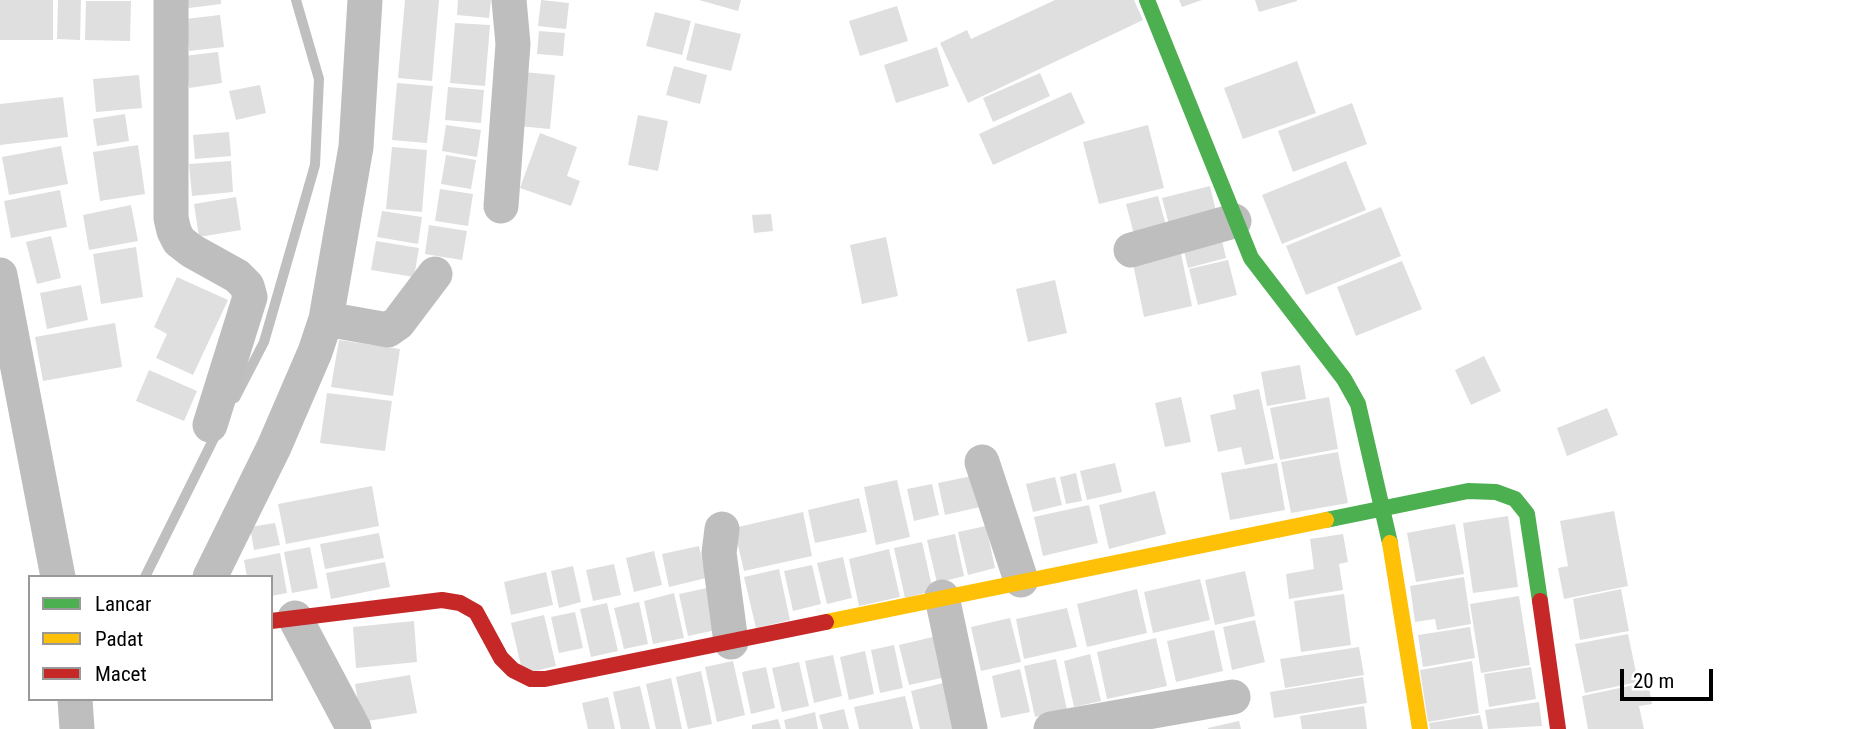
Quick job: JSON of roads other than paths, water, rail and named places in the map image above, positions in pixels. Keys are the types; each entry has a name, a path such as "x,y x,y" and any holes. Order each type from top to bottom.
{"street":[{"path":"171,0 171,218 174,231 179,241 192,251 237,276 247,286 250,297 210,425"},
{"path":"211,575 274,447 315,352 326,318 356,147 365,0"},
{"path":"501,206 513,44 509,0"},
{"path":"1147,0 1234,220 1257,267 1344,379 1358,404 1385,510 1420,729"},
{"path":"1131,250 1234,220"},
{"path":"326,318 388,330 398,323 435,274"},
{"path":"0,275 58,575"},
{"path":"982,462 1021,580"},
{"path":"354,729 283,619 442,600 460,603 476,612 501,658 513,670 531,679 731,642 1021,580 1385,510 1468,491 1496,492 1515,499 1527,514 1558,729"},
{"path":"722,529 719,554 731,642"},
{"path":"942,597 970,729"},
{"path":"1051,729 1233,697"},
{"path":"75,701 77,729"}],"waterway":[{"path":"235,398 264,342 315,165 319,79 296,0"},
{"path":"146,575 218,430"}]}
